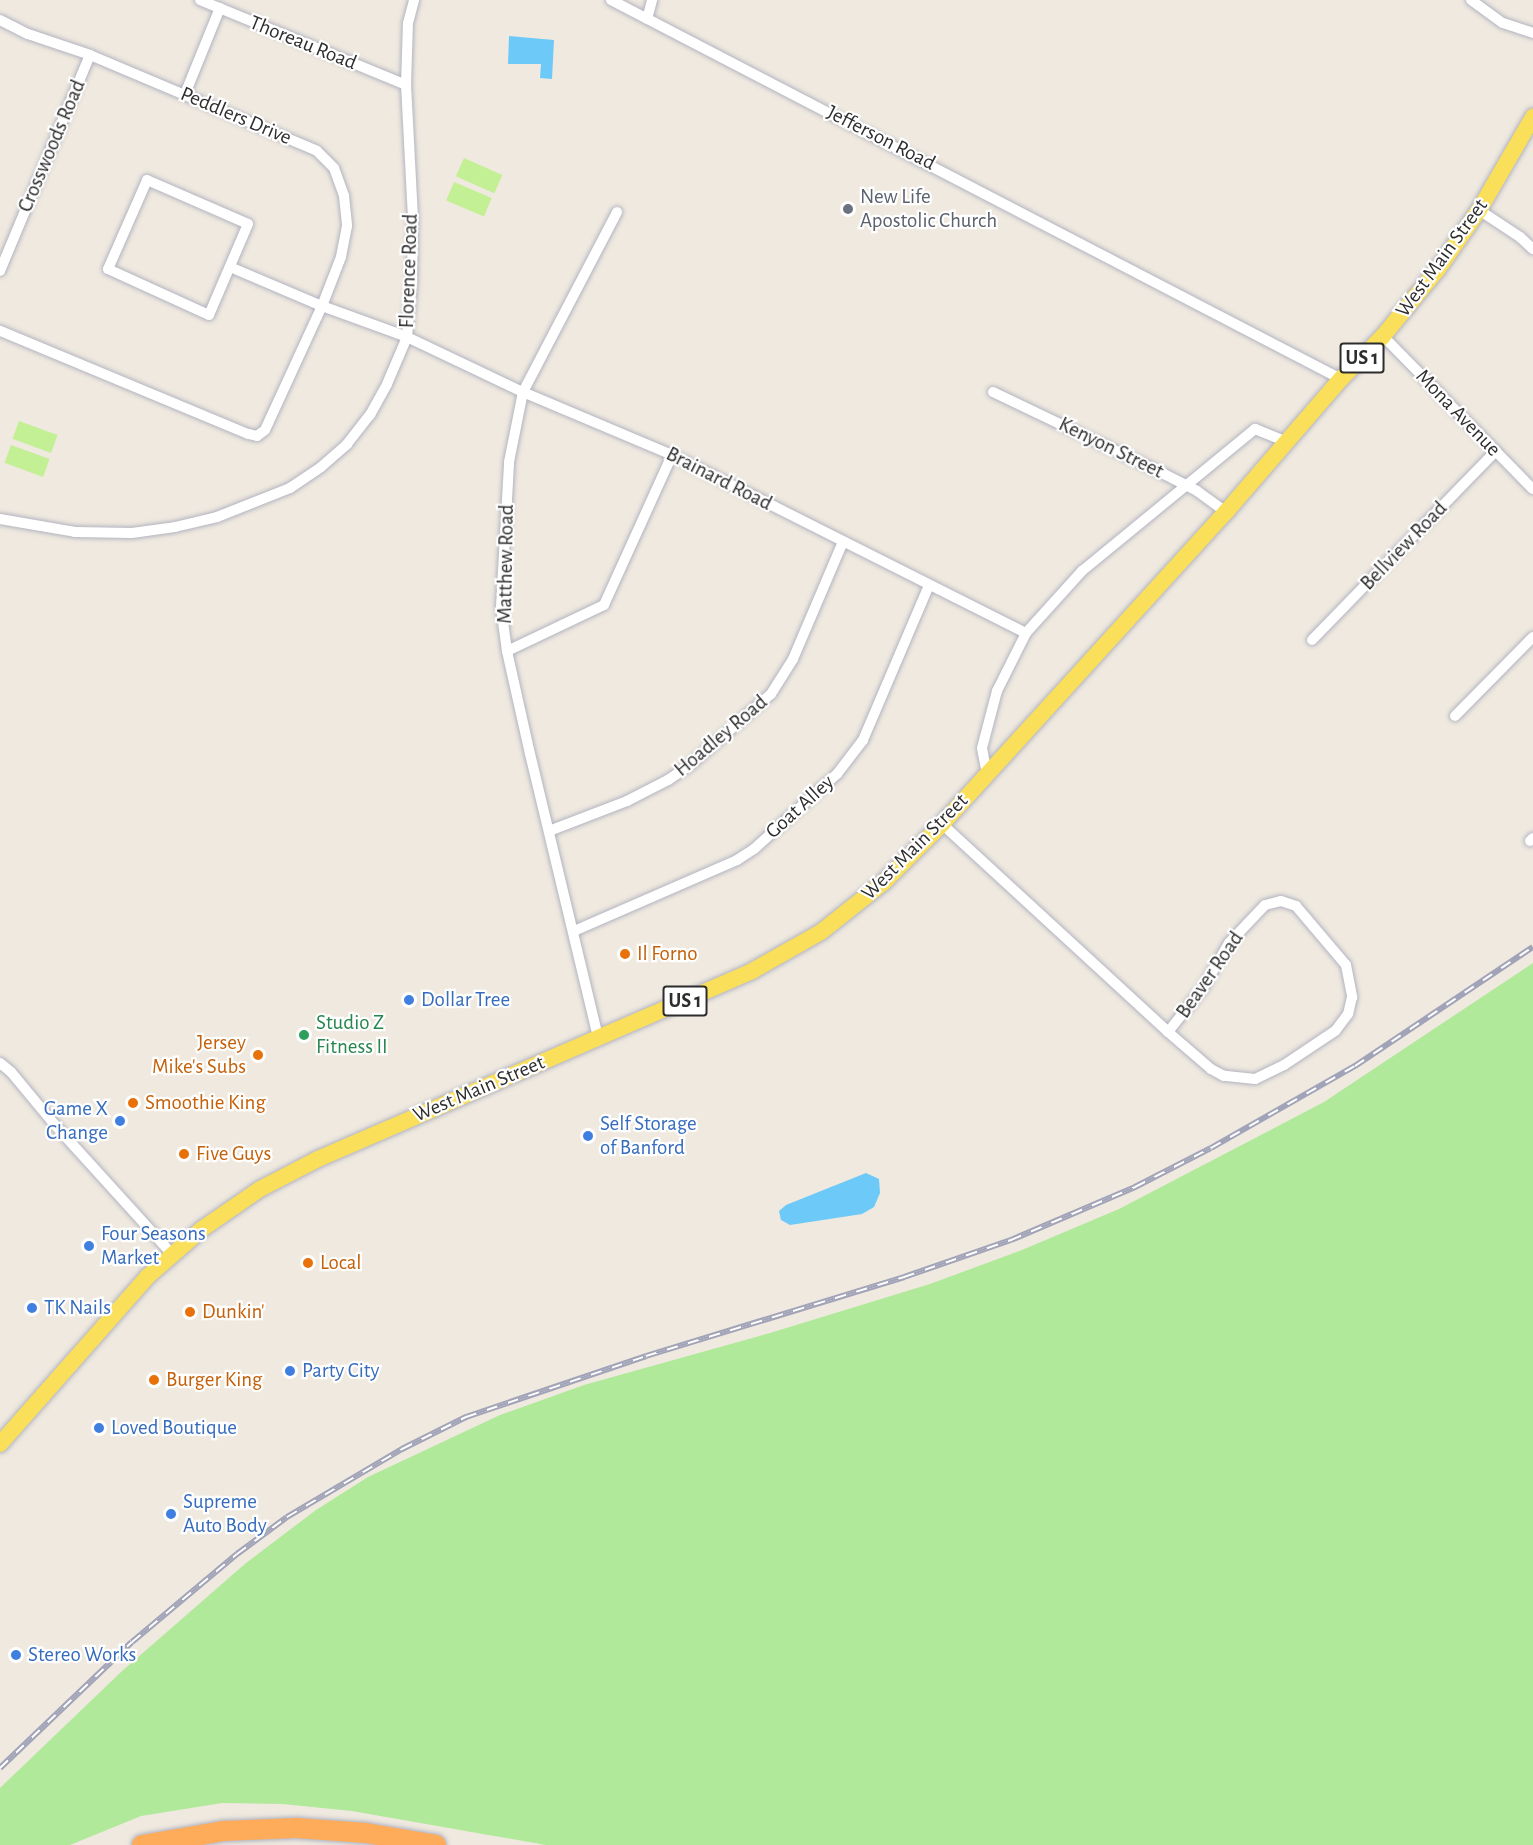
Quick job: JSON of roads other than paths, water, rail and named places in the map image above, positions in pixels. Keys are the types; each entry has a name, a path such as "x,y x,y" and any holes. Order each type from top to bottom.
{"highway":[{"path":"142,1845 223,1831 296,1828 343,1830 436,1845"},
{"path":"191,1845 296,1837 383,1845"}],"main road":[{"name":"West Main Street","path":"0,1444 122,1303 172,1254 237,1204 289,1173 752,971 821,932 884,882 942,824 1226,512 1341,378 1383,336 1438,269 1531,128"}],"street":[{"name":"Thoreau Road","path":"200,0 406,85"},
{"name":"Florence Road","path":"0,519 75,532 132,533 175,527 217,517 290,488 347,444 370,415 387,384 407,337 412,282 412,218 406,85 408,23 414,0"},
{"name":"Jefferson Road","path":"611,0 624,3 647,19 1341,378"},
{"path":"647,19 652,0"},
{"path":"1471,0 1503,23 1533,33"},
{"path":"185,94 220,8"},
{"name":"Peddlers Drive","path":"0,331 248,435 257,436 265,430 322,306 341,257 347,226 344,196 334,168 317,151 90,55 1,24"},
{"name":"Crosswoods Road","path":"0,271 90,55"},
{"path":"147,180 248,224 230,267 209,315 108,269 147,180"},
{"path":"1479,210 1520,237 1533,249"},
{"name":"Matthew Road","path":"598,1037 507,651 501,607 509,462 523,392 617,212"},
{"path":"230,267 322,306 407,337"},
{"name":"Mona Avenue","path":"1383,336 1533,489"},
{"name":"Brainard Road","path":"407,337 523,392 672,454 1026,633"},
{"name":"Kenyon Street","path":"993,392 1186,485 1226,512"},
{"path":"987,774 982,748 997,691 1026,633 1082,571 1255,429 1288,442"},
{"name":"Bellview Road","path":"1312,640 1496,451"},
{"path":"507,651 604,606 672,454"},
{"name":"Hoadley Road","path":"549,831 627,801 668,780 689,766 771,694 793,659 843,542"},
{"name":"Goat Alley","path":"574,931 737,860 754,849 837,774 863,740 929,585"},
{"path":"1455,716 1533,637"},
{"name":"Beaver Road","path":"942,824 1168,1032 1211,1069 1224,1076 1255,1078 1284,1065 1335,1030 1348,1014 1352,997 1346,965 1296,906 1281,901 1265,905 1229,943 1203,988 1168,1032"},
{"path":"0,1063 11,1072 55,1125 172,1254"}],"water":[{"path":"509,36 554,40 552,79 540,78 541,64 508,64"},
{"path":"866,1173 879,1179 880,1193 874,1207 862,1214 790,1225 781,1220 779,1211 786,1205"}],"railway":[{"path":"0,1768 132,1642 237,1554 287,1517 402,1449 466,1417 646,1356 904,1277 1011,1240 1135,1187 1211,1148 1355,1066 1533,947"}],"place":[{"name":"New Life Apostolic Church","path":"848,209"},
{"name":"Il Forno","path":"625,954"},
{"name":"Dollar Tree","path":"409,1000"},
{"name":"Studio Z Fitness II","path":"304,1035"},
{"name":"Jersey Mike's Subs","path":"258,1055"},
{"name":"Smoothie King","path":"133,1103"},
{"name":"Game X Change","path":"120,1121"},
{"name":"Self Storage of Banford","path":"588,1136"},
{"name":"Five Guys","path":"184,1154"},
{"name":"Four Seasons Market","path":"89,1246"},
{"name":"Local","path":"308,1263"},
{"name":"TK Nails","path":"32,1308"},
{"name":"Dunkin'","path":"190,1312"},
{"name":"Party City","path":"290,1371"},
{"name":"Burger King","path":"154,1380"},
{"name":"Loved Boutique","path":"99,1428"},
{"name":"Supreme Auto Body","path":"171,1514"},
{"name":"Stereo Works","path":"16,1655"}]}
